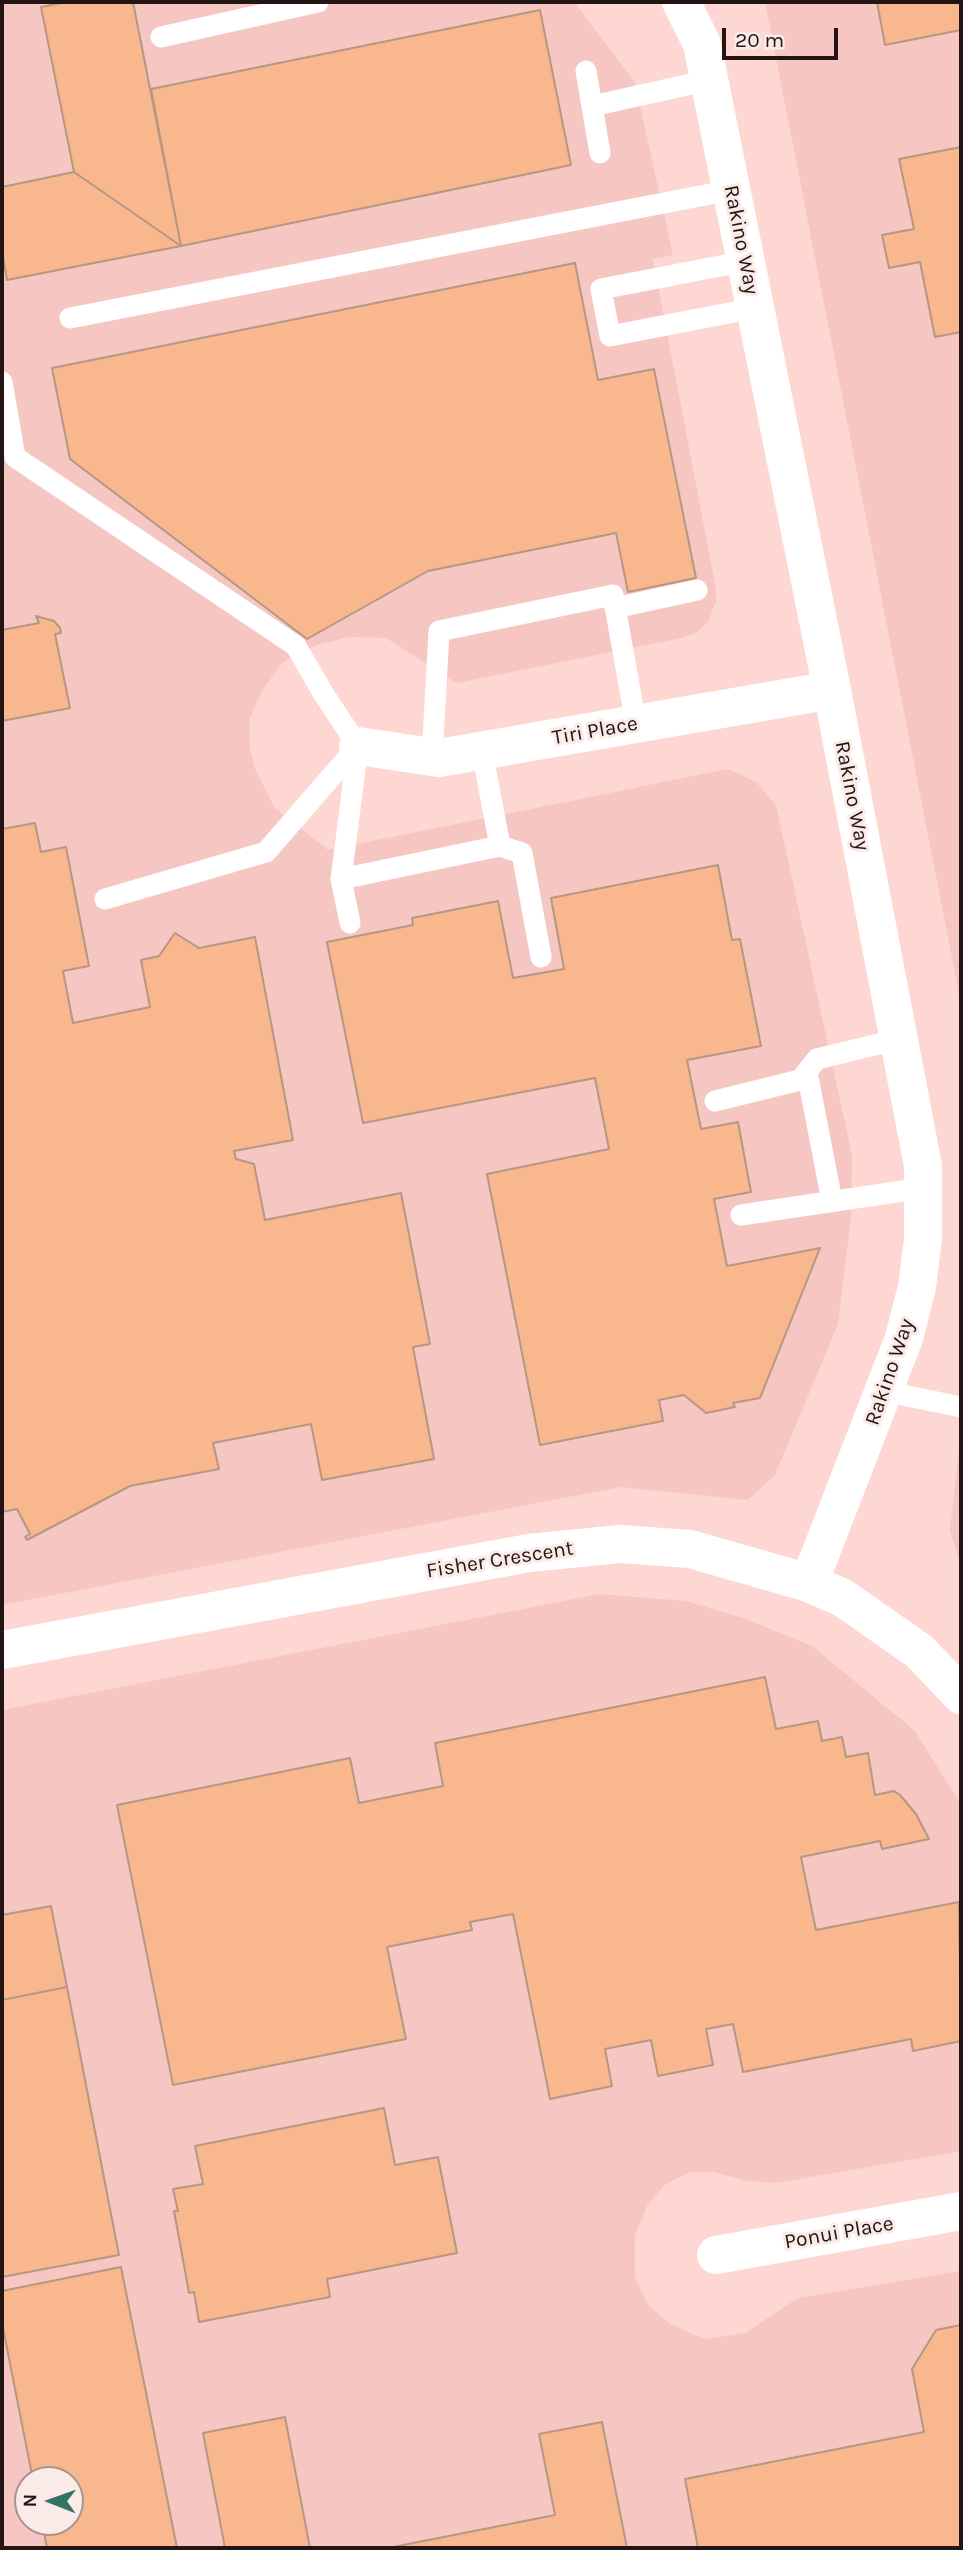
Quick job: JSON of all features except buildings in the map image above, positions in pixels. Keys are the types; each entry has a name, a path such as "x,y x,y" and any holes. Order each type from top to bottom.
{"street":[{"name":"Rakino Way","path":"681,2 702,44 832,690 923,1166 923,1239 917,1287 904,1338 809,1583"},
{"name":"Tiri Place","path":"358,746 432,758 832,690"},
{"name":"Fisher Crescent","path":"2,1650 529,1553 620,1544 690,1549 809,1583 843,1598 919,1651 961,1695"},
{"name":"Ponui Place","path":"716,2255 961,2211"}],"lane":[{"path":"161,37 318,2"},
{"path":"586,71 600,153"},
{"path":"592,106 709,80"},
{"path":"70,318 731,190"},
{"path":"746,261 601,289 603,301 610,336 755,308"},
{"path":"2,382 9,459 296,646 323,694 358,746 341,879 350,923"},
{"path":"615,608 696,590"},
{"path":"432,758 439,631 613,595 636,724"},
{"path":"105,899 266,852 358,746"},
{"path":"482,751 500,846"},
{"path":"341,879 500,846 522,853 541,957"},
{"path":"715,1101 800,1080 817,1059 899,1038"},
{"path":"807,1072 832,1202"},
{"path":"741,1215 923,1188"},
{"path":"884,1391 961,1408"}],"shaded area":[{"path":"2,2 574,2 635,82 673,255 653,259 715,584 716,601 708,622 696,633 681,638 456,683 386,638 350,637 316,645 283,662 261,692 249,720 250,749 255,769 275,808 328,850 728,769 756,782 776,805 852,1155 851,1217 838,1324 775,1475 748,1500 621,1487 2,1605"},
{"path":"765,2 961,2 961,1004"},
{"path":"961,1432 961,1566 950,1530"},
{"path":"600,1594 686,1601 746,1619 812,1646 914,1730 961,1804 961,2151 776,2183 746,2181 714,2172 690,2172 664,2185 647,2206 635,2235 635,2277 648,2305 670,2324 704,2339 745,2333 798,2298 961,2271 961,2548 2,2548 2,1710"}]}
